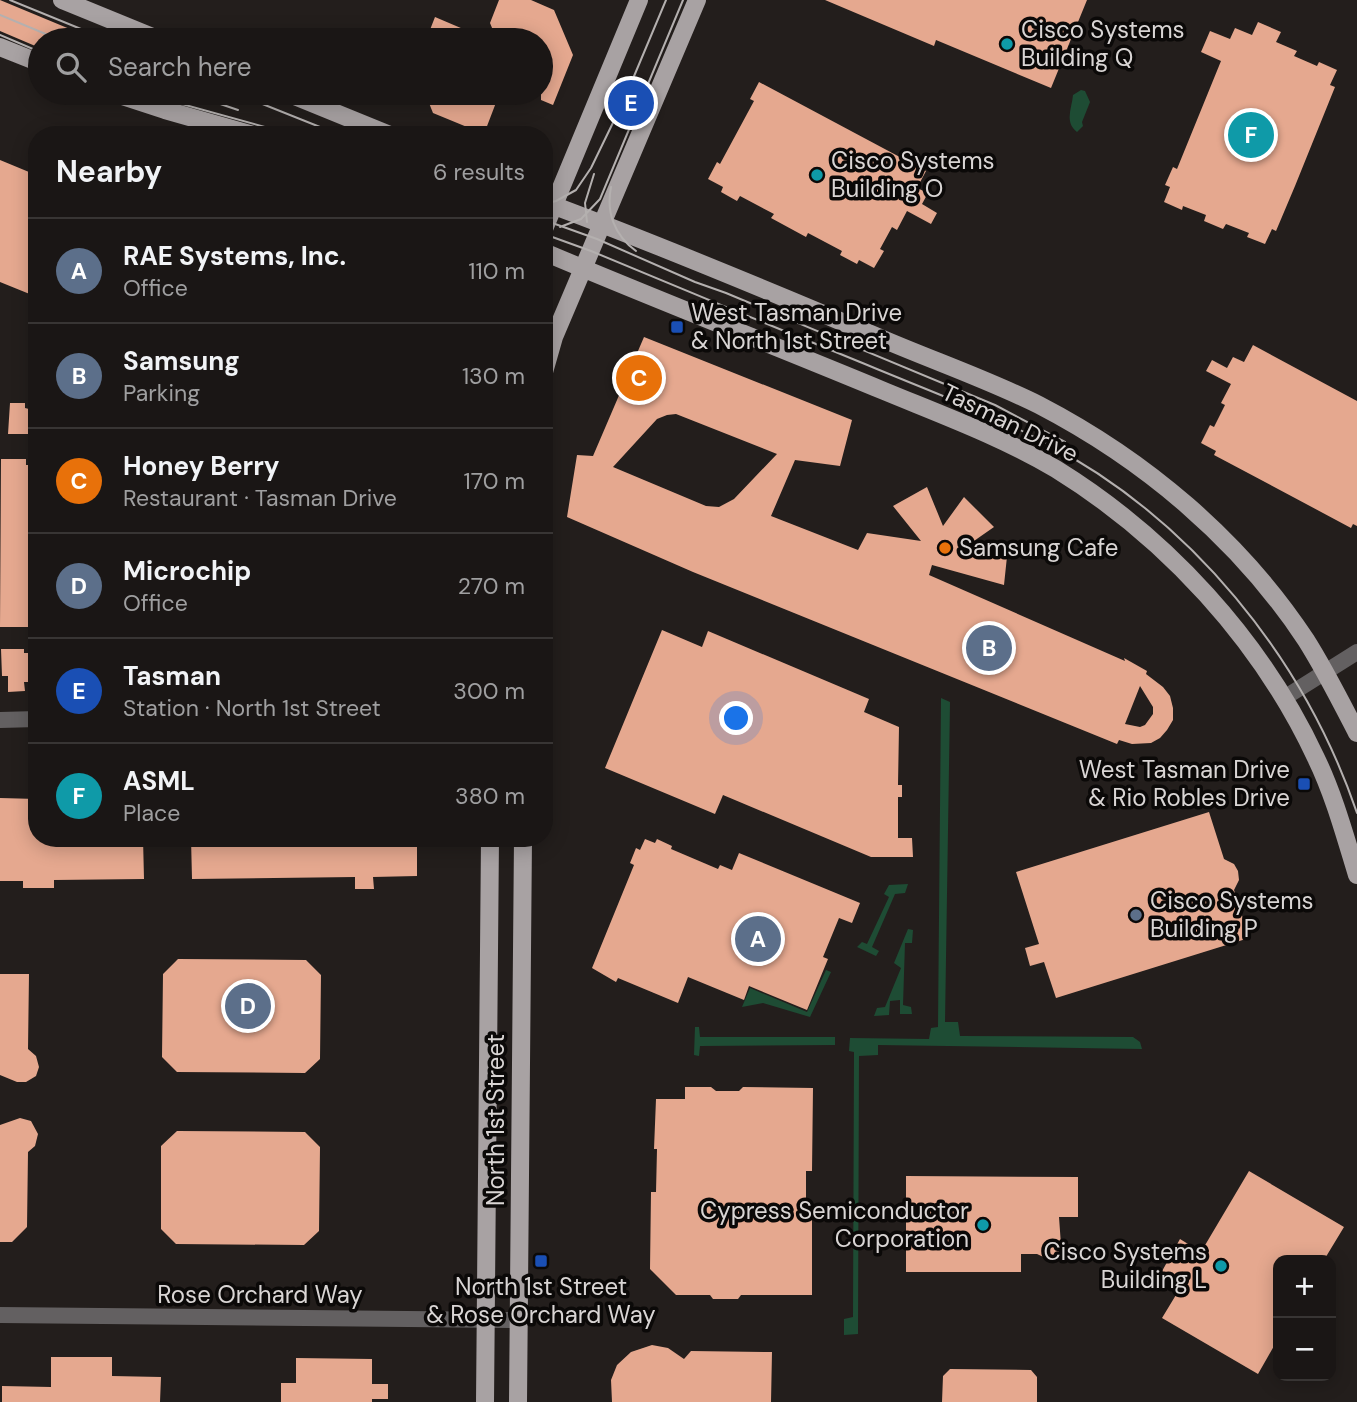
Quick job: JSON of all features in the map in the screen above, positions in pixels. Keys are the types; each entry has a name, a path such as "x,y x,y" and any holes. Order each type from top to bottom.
{"main road":[{"path":"62,0 131,28"},
{"path":"553,195 639,0"},
{"path":"553,340 697,0"},
{"path":"0,47 28,58"},
{"path":"147,105 221,126"},
{"path":"316,105 368,126"},
{"name":"Tasman Drive","path":"553,205 996,386 1037,405 1099,440 1158,481 1229,545 1285,610 1307,642 1357,733"},
{"name":"Tasman Drive","path":"553,256 978,430 1055,469 1128,520 1194,581 1243,639 1284,698 1317,760 1346,836 1357,875"},
{"name":"North 1st Street","path":"485,1402 490,847"},
{"name":"North 1st Street","path":"518,1402 523,847"}],"street":[{"path":"1284,698 1357,652"},
{"path":"0,720 28,719"},
{"name":"Rose Orchard Way","path":"0,1315 519,1320"}],"green space":[{"path":"1081,90 1085,91 1090,102 1083,126 1077,132 1071,124 1070,115 1073,95"},
{"path":"941,698 950,702 945,1022 958,1022 960,1036 1133,1037 1140,1042 1142,1049 878,1045 878,1055 859,1056 858,1334 844,1335 844,1319 853,1317 854,1052 849,1051 850,1038 929,1039 931,1028 938,1027"},
{"path":"908,884 905,893 895,894 872,947 879,951 876,956 857,947 862,942 867,944 889,897 884,894 889,885"},
{"path":"908,929 913,930 912,943 905,943 903,1005 911,1007 912,1014 900,1014 900,1000 890,1001 889,1015 874,1016 877,1008 885,1007 901,968 894,963"},
{"path":"826,970 831,972 810,1017 763,1003 742,1007 750,988 807,1012"},
{"path":"695,1027 699,1027 700,1037 835,1037 835,1045 700,1046 699,1056 694,1055"}],"building":[{"path":"0,0 67,28 28,28 28,43 0,31"},
{"path":"499,0 531,0 554,10 573,55 553,105 553,28 492,28 490,23"},
{"name":"Cisco Systems Building Q","path":"825,0 1087,0 1051,88 936,40 934,46"},
{"path":"435,17 461,28 431,28"},
{"path":"1258,22 1281,32 1276,42 1297,51 1294,56 1317,66 1319,62 1337,70 1330,85 1335,87 1295,186 1276,231 1272,229 1265,244 1247,237 1249,233 1226,224 1223,229 1204,221 1206,215 1183,206 1182,210 1164,202 1170,187 1165,185 1173,167 1177,169 1221,61 1201,52 1210,31 1230,39 1235,28 1252,35"},
{"name":"Cisco Systems Building O","path":"759,82 926,171 917,188 928,193 922,204 937,213 931,224 907,211 897,230 892,227 880,249 884,251 874,268 859,260 857,264 840,255 842,251 808,233 806,237 771,218 774,214 740,196 737,201 721,192 723,187 708,179 717,162 720,164 754,101 750,99"},
{"path":"430,105 495,105 487,126 465,126 433,113"},
{"path":"0,160 28,172 28,293 0,282"},
{"path":"644,337 852,420 840,466 795,460 771,516 858,550 867,533 921,541 893,506 927,487 943,526 964,497 994,527 961,550 1008,547 1004,585 932,565 929,575 1125,661 1124,658 1147,671 1146,674 1170,696 1173,720 1160,738 1151,743 1132,744 1119,740 1117,744 693,572 567,517 577,455 593,456","holes":["676,414 777,454 734,499 719,507 706,506 613,467 657,419","1140,686 1153,707 1153,714 1145,725 1140,727 1125,724"]},
{"path":"1253,345 1357,401 1357,526 1353,524 1351,528 1214,455 1216,451 1201,443 1210,425 1214,427 1225,405 1221,403 1231,384 1206,371 1212,360 1227,368 1233,357 1244,362"},
{"path":"10,403 25,403 25,408 28,409 28,434 8,434"},
{"path":"1,459 26,459 28,627 0,627"},
{"path":"662,630 702,647 708,631 869,699 864,712 899,727 898,785 902,785 902,797 898,797 898,838 912,838 913,857 871,857 723,795 715,814 605,768"},
{"path":"1,649 24,649 24,653 28,653 28,682 24,682 25,691 8,692 8,676 2,676"},
{"path":"0,798 28,799 28,847 143,847 144,879 54,880 54,888 23,888 23,881 0,881"},
{"name":"Cisco Systems Building P","path":"1209,812 1224,859 1234,864 1238,871 1239,880 1234,890 1249,938 1056,998 1044,962 1030,966 1025,948 1039,944 1016,872"},
{"path":"645,839 655,843 657,839 672,846 671,849 718,869 720,865 732,870 739,853 860,903 852,923 839,918 823,957 828,959 807,1010 749,986 744,1000 688,977 678,1003 618,978 616,982 592,968 634,865 630,863 636,848 640,850"},
{"path":"191,847 417,847 417,876 373,877 374,889 355,889 355,877 192,879"},
{"path":"178,959 306,960 321,975 320,1059 305,1073 177,1072 162,1057 163,974"},
{"path":"0,974 29,974 28,1049 36,1056 39,1067 36,1076 26,1082 17,1082 0,1075"},
{"path":"685,1087 711,1087 716,1091 739,1091 743,1087 813,1088 812,1171 806,1171 806,1215 812,1215 812,1295 741,1295 738,1299 713,1299 710,1295 676,1295 650,1269 651,1192 656,1192 656,1099 685,1099"},
{"path":"20,1118 31,1121 38,1134 35,1146 28,1152 27,1227 12,1242 0,1242 0,1125"},
{"path":"177,1131 305,1132 320,1147 319,1231 304,1245 176,1244 161,1229 161,1146"},
{"name":"Cisco Systems Building L","path":"1249,1171 1344,1227 1327,1255 1273,1255 1273,1348 1258,1374 1162,1318 1182,1285 1161,1273 1180,1239 1201,1252"},
{"name":"Cypress Semiconductor Corporation","path":"906,1176 1078,1177 1078,1217 1059,1217 1062,1259 1050,1260 1037,1254 1021,1254 1021,1272 906,1272"},
{"path":"652,1345 668,1348 684,1359 691,1351 772,1352 771,1402 612,1402 611,1380 617,1365 631,1352"},
{"path":"51,1357 112,1357 112,1376 161,1377 160,1402 2,1402 2,1386 51,1387"},
{"path":"296,1358 372,1359 372,1384 388,1384 388,1399 372,1399 372,1402 281,1402 281,1383 296,1383"},
{"path":"950,1369 1031,1370 1037,1377 1037,1402 942,1402 943,1376"}],"tram line":[{"path":"10,0 79,28"},
{"path":"553,202 576,190 591,168 624,100 666,0"},
{"path":"560,227 581,219 600,199 683,0"},
{"path":"0,15 31,28"},
{"path":"0,35 28,47"},
{"path":"185,105 261,126"},
{"path":"223,105 238,110"},
{"path":"265,105 318,126"},
{"path":"587,222 585,203 594,174"},
{"path":"611,187 613,222 622,238 636,251"},
{"path":"553,223 597,239 995,405 1065,442"},
{"path":"553,237 976,410 1044,442 1097,473 1147,510 1194,552 1236,598 1273,648 1306,700 1334,756 1357,813"}],"place":[{"name":"Cisco Systems Building Q","path":"1007,44"},
{"name":"Tasman","path":"631,103"},
{"name":"ASML","path":"1251,135"},
{"name":"Cisco Systems Building O","path":"817,175"},
{"name":"West Tasman Drive & North 1st Street","path":"677,327"},
{"name":"Honey Berry","path":"639,378"},
{"name":"Samsung Cafe","path":"945,548"},
{"name":"Samsung","path":"989,648"},
{"name":"West Tasman Drive & Rio Robles Drive","path":"1304,784"},
{"name":"Cisco Systems Building P","path":"1136,915"},
{"name":"RAE Systems, Inc.","path":"758,939"},
{"name":"Microchip","path":"248,1006"},
{"name":"Cypress Semiconductor Corporation","path":"983,1225"},
{"name":"North 1st Street & Rose Orchard Way","path":"541,1261"},
{"name":"Cisco Systems Building L","path":"1221,1266"}]}
